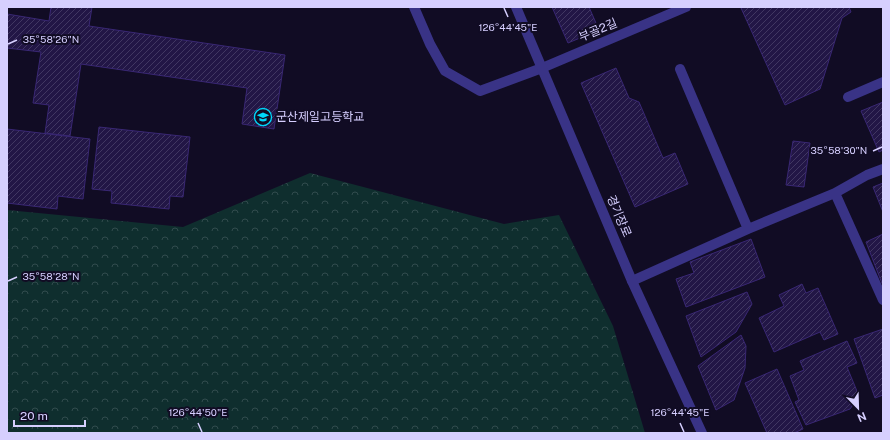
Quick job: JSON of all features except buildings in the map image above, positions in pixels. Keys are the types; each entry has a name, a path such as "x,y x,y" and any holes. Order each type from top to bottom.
{"street":[{"name":"부골2길","path":"414,7 430,44 445,71 480,91 542,68 686,7"},
{"name":"경기장로","path":"516,7 632,281 702,433"},
{"path":"680,69 748,229"},
{"path":"848,97 883,82"},
{"path":"632,281 748,229 835,193 867,175 883,169"},
{"path":"835,193 883,300"}],"green space":[{"path":"310,173 504,224 559,215 613,326 645,433 7,433 7,210 183,227"}],"place":[{"name":"군산제일고등학교","path":"263,117"}]}
